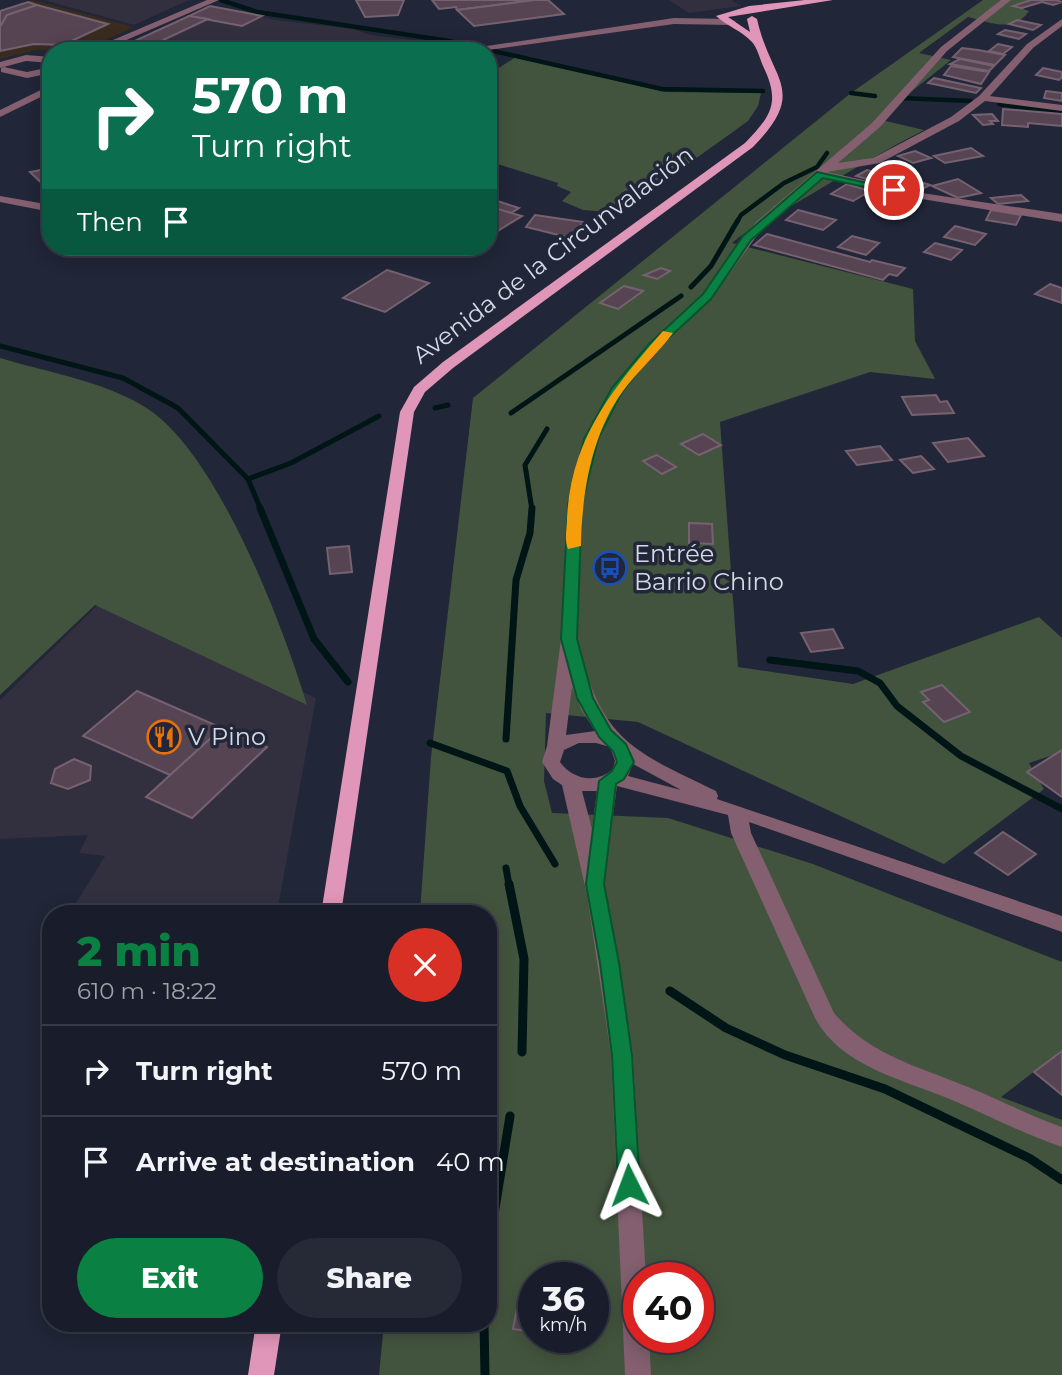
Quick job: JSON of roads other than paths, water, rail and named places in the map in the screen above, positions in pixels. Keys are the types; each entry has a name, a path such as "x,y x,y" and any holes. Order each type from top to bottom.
{"main road":[{"path":"730,16 829,0"},
{"path":"730,16 752,18 800,4"},
{"path":"730,16 757,41"},
{"path":"752,18 757,41"},
{"name":"Avenida de la Circunvalación","path":"332,905 405,421 412,402 426,384 448,365 762,133 776,115 780,103 776,82 757,41"},
{"path":"261,1375 268,1332"}],"street":[{"path":"114,42 215,0"},
{"path":"1007,0 944,49 876,125 747,238 707,296 653,347 617,391 606,409 591,439 575,504 569,639 556,746 551,754 554,770 571,782 592,785 611,780 737,811 1062,925"},
{"path":"497,46 674,21 730,16"},
{"path":"825,171 876,161 955,119 983,98 1030,46 1062,22"},
{"path":"3,67 26,58 42,59"},
{"path":"3,67 20,75 42,72"},
{"path":"0,114 42,93"},
{"path":"983,98 1062,108"},
{"path":"825,171 922,196 1062,218"},
{"path":"0,199 42,207"},
{"path":"569,639 585,698 625,762 611,780 596,889"},
{"path":"556,746 575,736 588,735 615,744 737,811"},
{"path":"571,782 610,963 622,1055 638,1375"},
{"path":"737,811 741,833 826,1018 838,1035 861,1052 961,1094 1020,1123 1062,1137"}],"waterway":[{"path":"221,0 257,12 453,42"},
{"path":"497,52 662,89 763,91"},
{"path":"851,93 875,96"},
{"path":"900,98 971,101"},
{"path":"999,104 1062,113"},
{"path":"737,222 741,215 784,183 817,167 827,153"},
{"path":"691,287 711,266 738,220"},
{"path":"511,413 681,296"},
{"path":"0,346 123,378 178,408 248,479"},
{"path":"435,408 448,405"},
{"path":"248,479 291,463 379,416"},
{"path":"532,509 525,465 547,429"},
{"path":"248,479 261,510"},
{"path":"260,508 314,639 348,682"},
{"path":"506,739 516,580 530,533 532,509"},
{"path":"770,660 858,671 880,683 897,706 961,756 1062,809"},
{"path":"430,743 507,771 520,806 555,864"},
{"path":"506,868 509,885"},
{"path":"509,884 524,959 522,1052"},
{"path":"670,991 726,1028 785,1055 885,1089 1029,1158 1062,1180"},
{"path":"497,1196 510,1116"},
{"path":"484,1332 485,1375"}],"place":[{"name":"Entrée Barrio Chino","path":"610,568"},
{"name":"V Pino","path":"164,737"}]}
